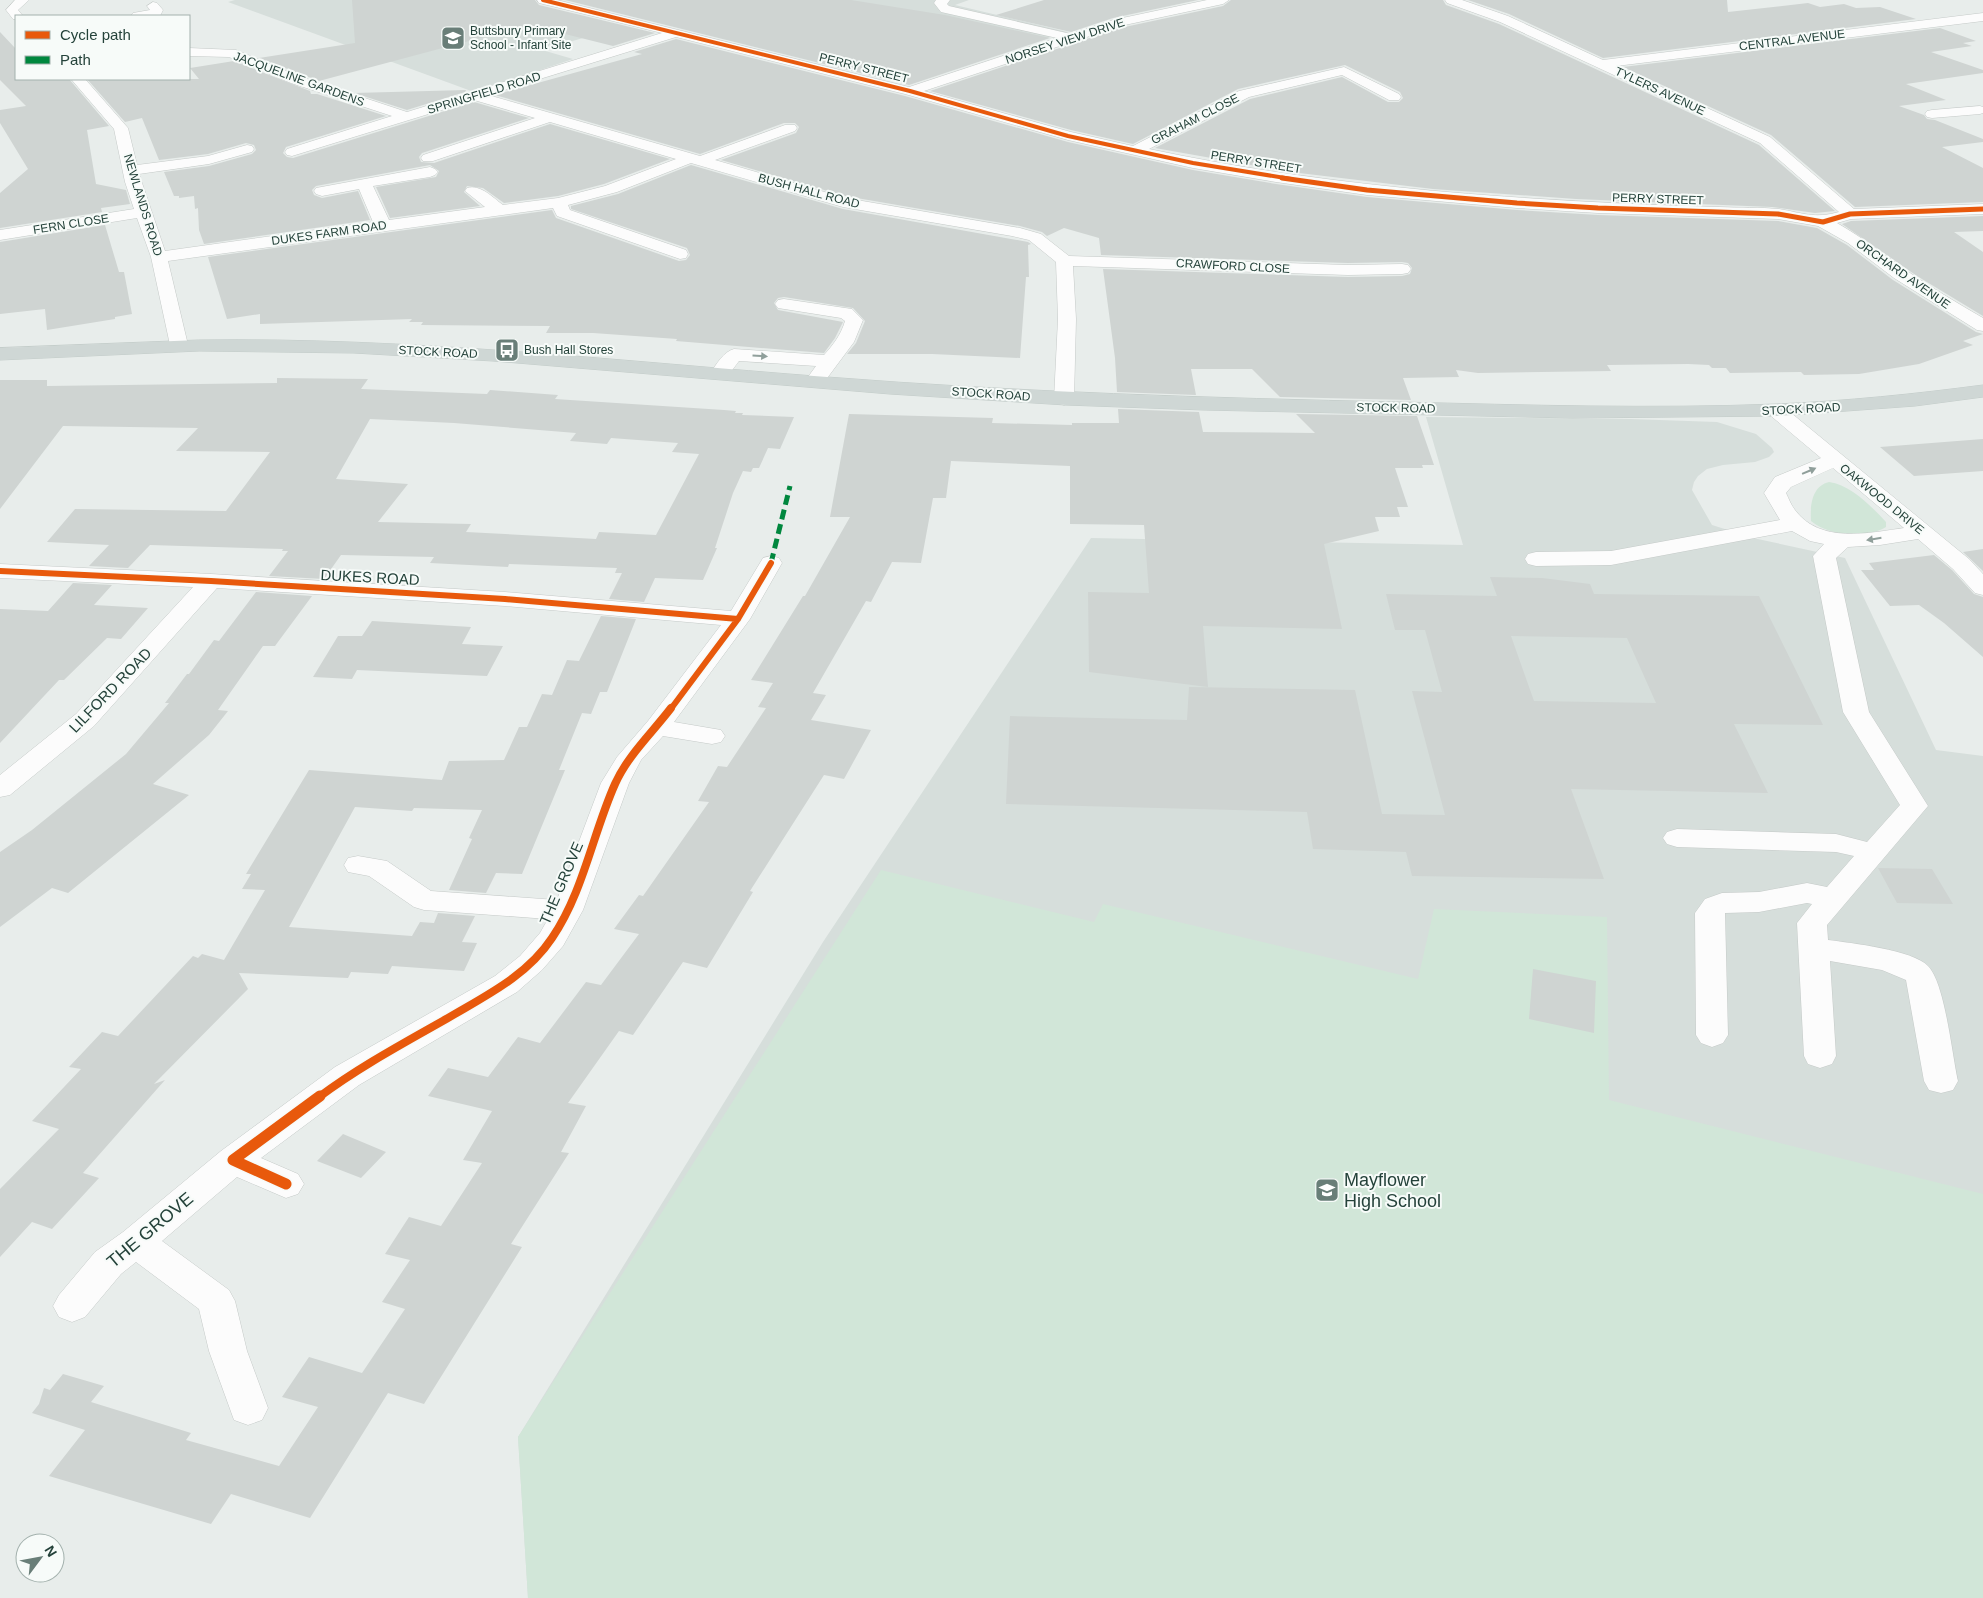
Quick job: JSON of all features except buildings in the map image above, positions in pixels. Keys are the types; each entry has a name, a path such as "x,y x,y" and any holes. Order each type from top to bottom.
{"main road":[{"name":"STOCK ROAD","path":"0,354 178,345 340,347 509,356 815,382 1064,399 1176,404 1495,410 1778,412 1876,404 1983,392"}],"street":[{"path":"16,15 12,10 15,5 23,0"},
{"name":"PERRY STREET","path":"543,0 910,91 1009,120 1134,151 1276,177 1367,190 1598,208 1778,214 1823,222 1850,214 1983,209"},
{"path":"944,0 940,3 945,9 1072,38"},
{"name":"NORSEY VIEW DRIVE","path":"910,91 1139,17 1223,0"},
{"name":"TYLERS AVENUE","path":"1451,0 1504,19 1765,140 1850,214"},
{"path":"143,15 156,13 157,10 153,6"},
{"name":"CENTRAL AVENUE","path":"1601,64 1983,17"},
{"name":"SPRINGFIELD ROAD","path":"292,152 676,33"},
{"name":"JACQUELINE GARDENS","path":"190,52 231,53 296,80 408,117"},
{"name":"GRAHAM CLOSE","path":"1134,151 1244,94 1339,68 1394,97"},
{"name":"NEWLANDS ROAD","path":"79,80 121,128 143,212 159,257 178,345"},
{"name":"BUSH HALL ROAD","path":"474,96 843,202 1014,231 1035,237 1052,249 1064,261"},
{"path":"1932,114 1982,111"},
{"path":"322,191 364,183 429,165 548,118"},
{"name":"DUKES FARM ROAD","path":"159,257 383,225 559,204 611,189 790,128"},
{"path":"131,170 209,160 247,149"},
{"path":"364,183 383,225"},
{"path":"473,191 499,210"},
{"path":"559,204 563,213 680,254"},
{"name":"FERN CLOSE","path":"0,235 143,212"},
{"name":"ORCHARD AVENUE","path":"1823,222 1854,239 1942,302 1983,326"},
{"path":"1849,257 1877,257"},
{"path":"1064,261 1067,319 1064,399"},
{"name":"CRAWFORD CLOSE","path":"1064,261 1167,262 1264,268 1348,270 1402,269"},
{"path":"784,304 846,313 852,316 854,320 842,346 815,382"},
{"path":"720,373 734,355 829,361"},
{"name":"OAKWOOD DRIVE","path":"1778,412 1960,564 1983,588"},
{"path":"1835,460 1783,482 1775,493 1779,504 1794,524 1827,539 1841,541 1864,540 1922,532"},
{"path":"1536,558 1611,558 1754,533 1794,524"},
{"path":"1820,1056 1812,923 1914,806 1856,712 1824,556 1841,541"},
{"name":"THE GROVE","path":"72,1306 108,1263 136,1242 233,1160 347,1076 506,984 531,963 552,939 568,910 615,783 630,757 657,727 738,619 771,563"},
{"name":"DUKES ROAD","path":"0,571 211,581 505,599 738,619"},
{"name":"LILFORD ROAD","path":"0,789 85,720 211,581"},
{"path":"657,727 712,736"},
{"path":"1677,838 1836,843 1874,852"},
{"name":"THE GROVE","path":"358,865 378,868 424,900 568,910"},
{"path":"1712,1035 1710,913 1715,906 1722,903 1759,902 1807,892 1834,898"},
{"path":"1814,948 1898,963 1916,972 1922,980 1941,1081"},
{"path":"233,1160 286,1184"},
{"path":"136,1242 216,1300 228,1351 248,1408"}],"shaded area":[{"name":"Buttsbury Primary School - Infant Site","path":"235,0 500,0 624,26 542,50 573,59 474,92 228,2"},
{"path":"807,0 969,0 955,5 1068,32 1044,39"},
{"name":"Mayflower High School","path":"1426,417 1630,419 1717,422 1756,434 1772,448 1774,452 1769,457 1755,462 1723,465 1707,469 1694,482 1692,490 1712,525 1753,538 1845,558 1936,750 1983,756 1983,1598 528,1598 518,1437 823,942 1091,538 1463,545"}],"green space":[{"path":"1829,482 1845,487 1860,497 1886,522 1886,527 1869,533 1848,534 1827,530 1811,521 1813,497 1823,484"},
{"name":"Mayflower High School","path":"881,870 1094,922 1103,904 1418,979 1434,909 1607,917 1609,1100 1983,1194 1983,1598 528,1598 518,1437"}],"marked path":[{"path":"771,563 790,486"}],"cycle path":[{"path":"543,0 910,91 1068,136 1193,163 1276,177 1367,190 1517,203 1598,208 1778,214 1823,222 1850,214 1983,209"},
{"path":"286,1184 233,1160 347,1076 506,984 531,963 552,939 568,910 615,783 630,757 657,727 738,619 771,563"},
{"path":"0,571 211,581 505,599 738,619"}],"place":[{"name":"Buttsbury Primary School - Infant Site","path":"453,38"},
{"name":"Bush Hall Stores","path":"507,350"},
{"name":"Mayflower High School","path":"1327,1190"}]}
